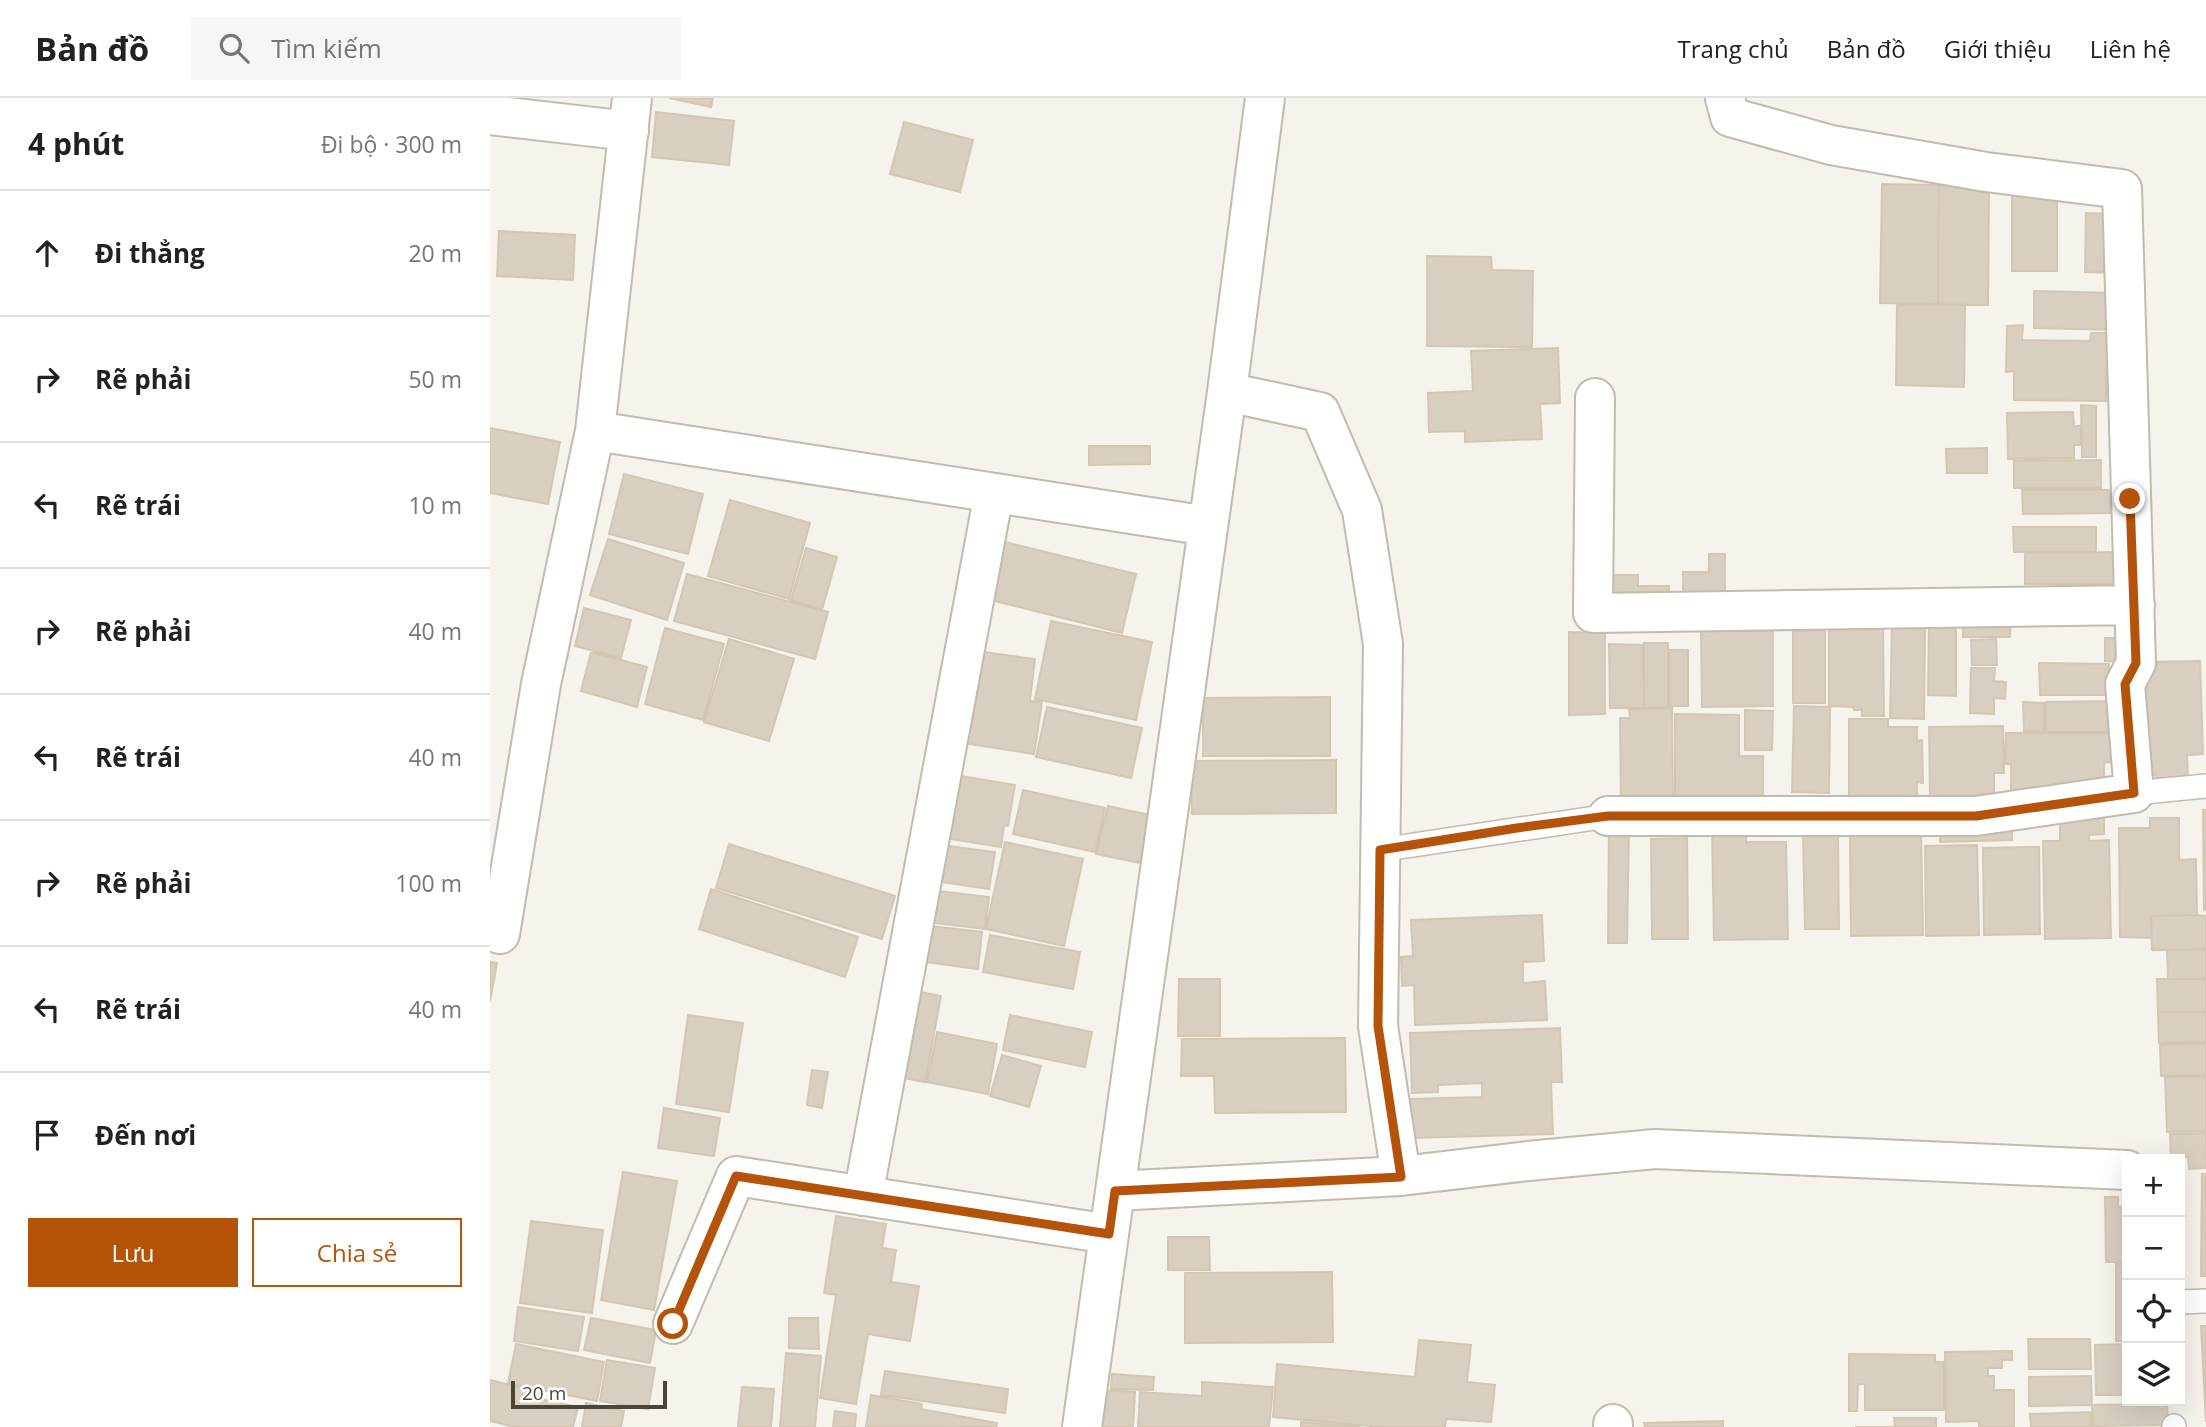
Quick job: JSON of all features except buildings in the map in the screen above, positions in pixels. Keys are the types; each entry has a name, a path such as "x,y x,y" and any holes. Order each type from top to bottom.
{"street":[{"path":"1082,1427 1227,392 1265,98"},
{"path":"1608,816 1976,816 2134,793 2125,684 2136,663 2122,189 1986,172 1831,145 1730,117 1725,98"},
{"path":"490,115 630,114 595,431 541,684 500,934"},
{"path":"1227,392 1320,412 1362,510 1382,644 1378,1026 1401,1177"},
{"path":"1595,398 1593,613 2134,606"},
{"path":"595,431 1208,526"},
{"path":"863,1196 994,493"},
{"path":"1115,1191 1401,1177 1655,1149 2122,1170"},
{"path":"673,1324 736,1176 1109,1234"}],"lane":[{"path":"2134,793 2206,786"},
{"path":"1380,850 1608,816"},
{"path":"2185,1302 2206,1301"}],"route":[{"path":"673,1324 736,1176 1109,1234 1115,1191 1401,1177 1378,1026 1380,850 1608,816 1976,816 2134,793 2125,684 2136,663 2130,499"}]}
